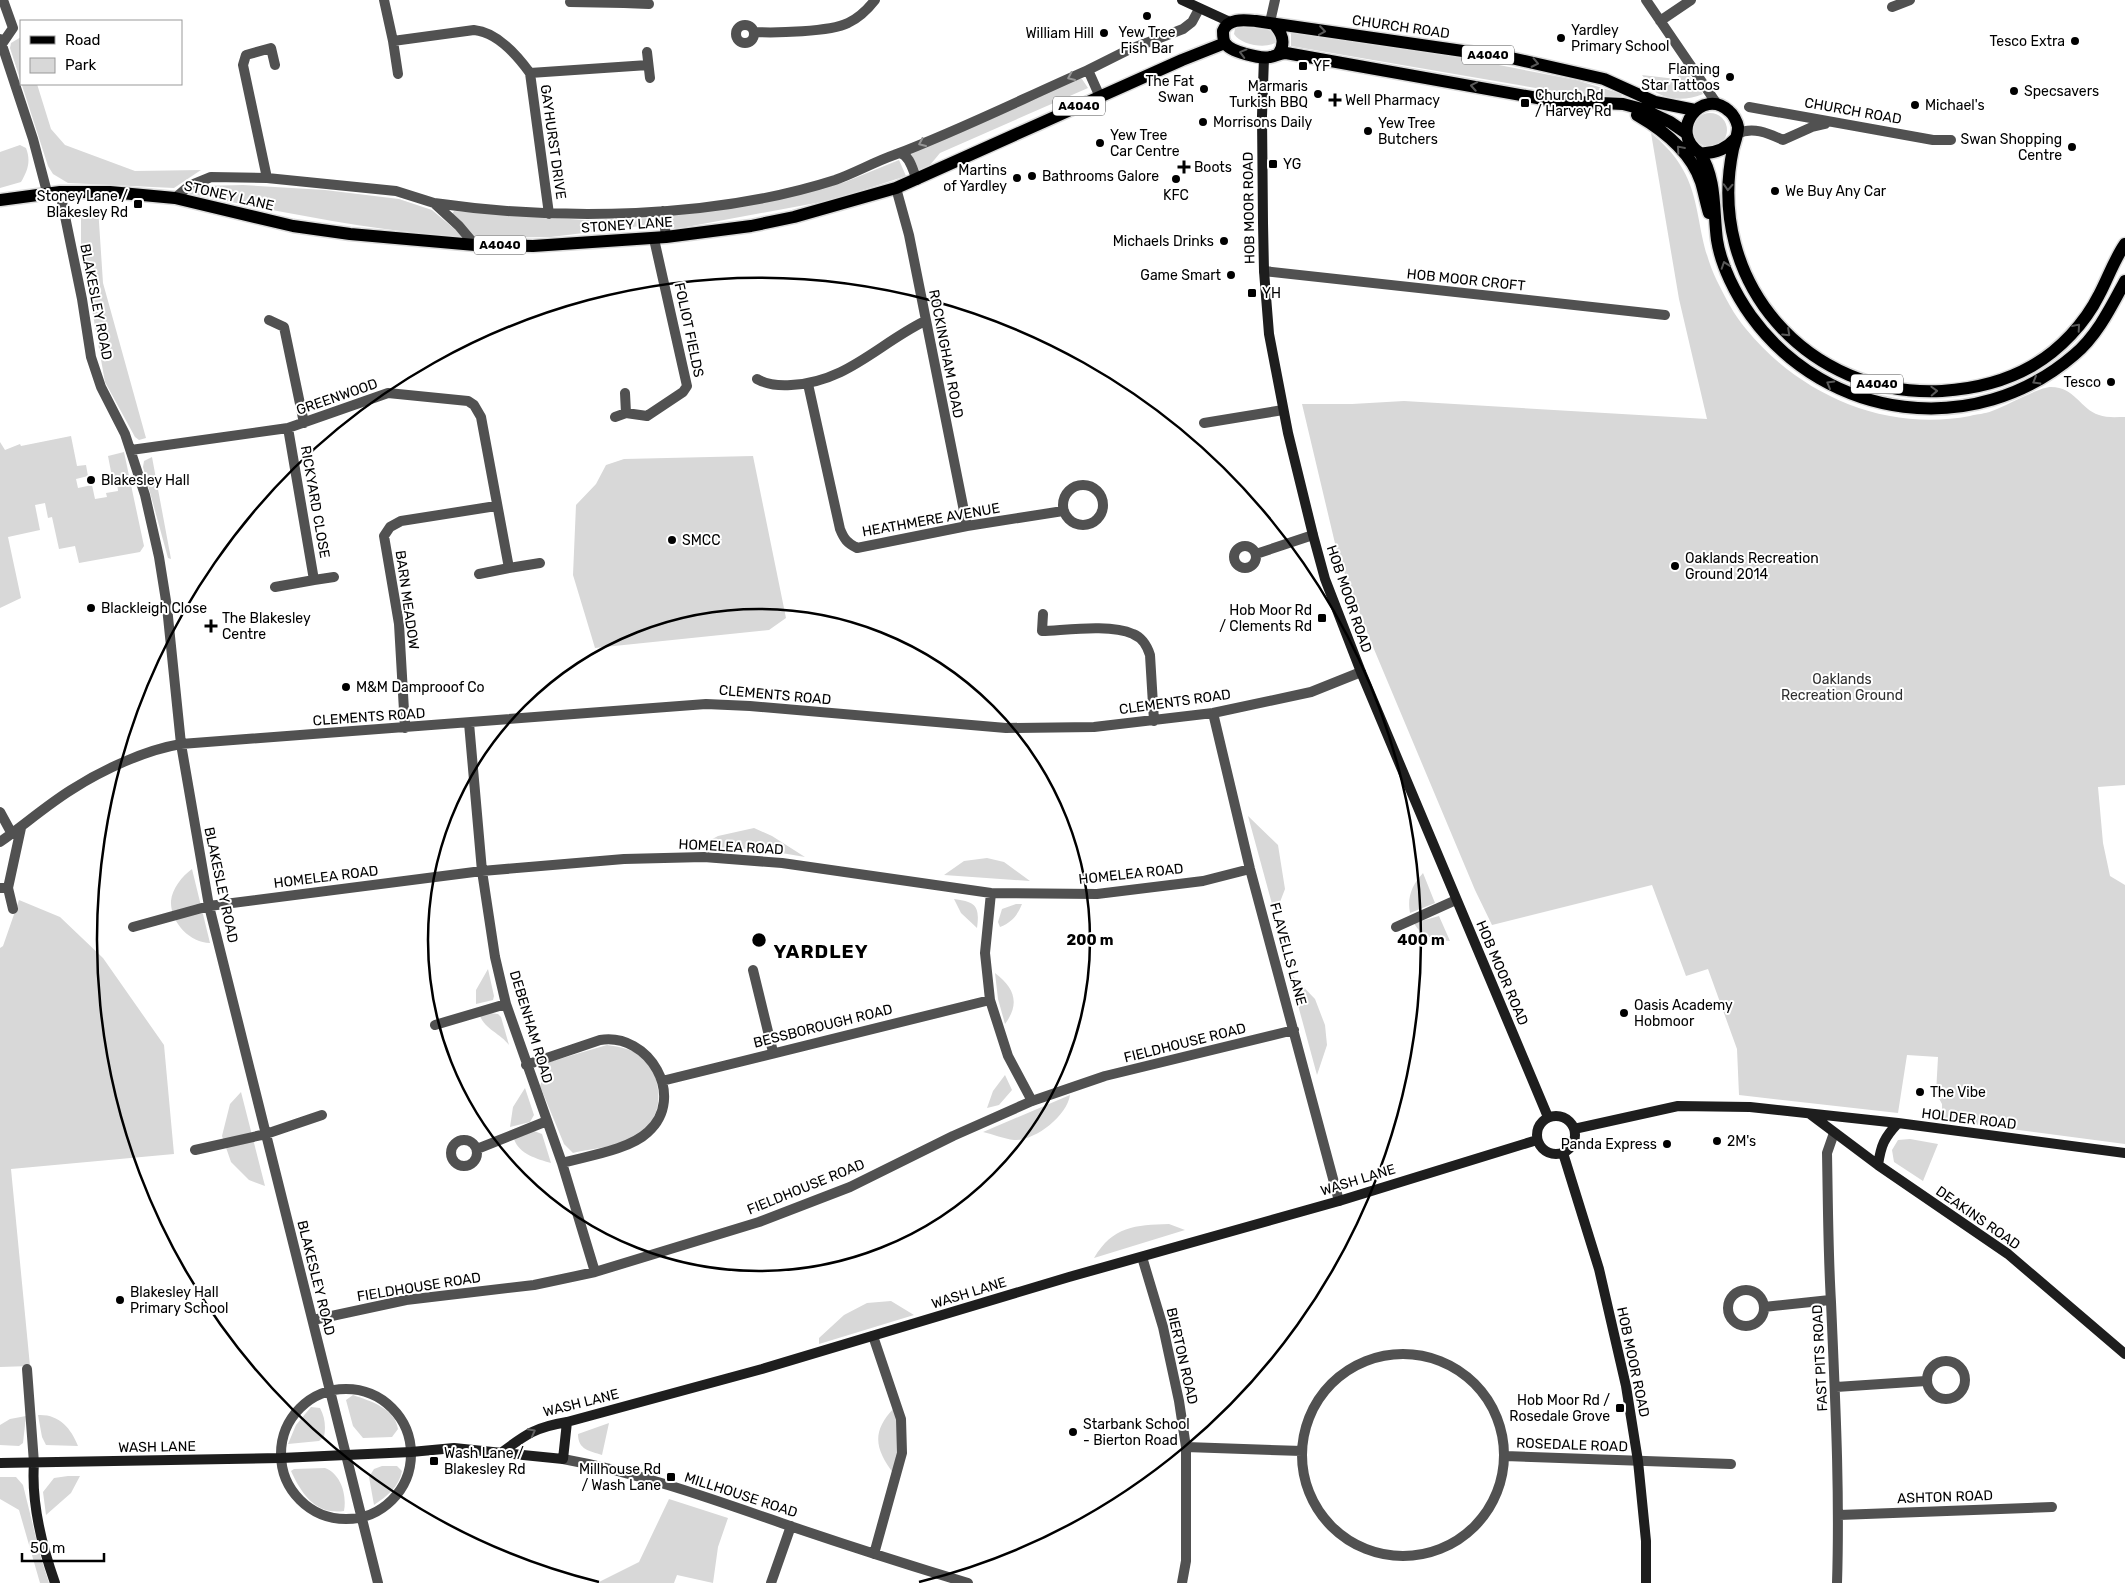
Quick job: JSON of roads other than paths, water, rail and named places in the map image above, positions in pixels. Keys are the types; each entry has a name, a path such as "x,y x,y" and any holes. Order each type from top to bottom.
{"main road":[{"name":"CHURCH ROAD","path":"1230,22 1242,20 1272,23 1511,58 1604,79 1655,102 1695,110"},
{"path":"1225,43 1223,31 1230,22"},
{"path":"1272,23 1282,36 1283,43 1278,53"},
{"name":"A4040","path":"1225,43 1233,50 1264,57 1271,57 1278,53 1554,101 1623,104 1642,109 1686,133 1690,144 1700,153 1708,167 1712,181 1718,241"},
{"name":"STONEY LANE","path":"0,200 54,192 110,192 175,198 293,226 386,238 475,245 532,246 661,238 752,226 836,206 896,188 1225,43"},
{"name":"A4040","path":"1609,103 1637,115 1665,133 1687,157 1701,182 1727,272 1751,315 1785,354 1837,388 1871,401 1905,407 1945,408 1981,403 2006,396 2033,384 2056,369 2081,348 2099,326 2125,281"},
{"name":"A4040","path":"1695,110 1704,105 1717,104 1727,108 1734,117 1738,127 1729,169 1727,203 1731,230 1738,254 1753,288 1782,329 1807,351 1827,364 1858,379 1877,385 1926,391 1960,390 2011,376 2032,366 2049,354 2083,320 2099,295 2125,244"},
{"path":"1686,133 1688,120 1695,110"},
{"path":"1700,153 1717,152 1730,144 1736,136"}],"street":[{"path":"1,42 13,28 3,0"},
{"path":"384,0 398,74"},
{"path":"754,32 775,33 834,27 847,23 858,16 875,0"},
{"name":"CHURCH ROAD","path":"1182,0 1230,22"},
{"path":"1272,23 1276,0"},
{"path":"1646,0 1717,104"},
{"path":"1660,21 1692,0"},
{"path":"1892,7 1910,0"},
{"path":"570,2 648,4"},
{"path":"175,198 190,186 211,177 267,178 396,191 434,203 485,210 549,214 663,211 786,194 836,179 900,153 1088,70 1128,50 1183,29 1192,22 1199,9"},
{"name":"GAYHURST DRIVE","path":"392,41 474,30 494,36 509,48 530,73 549,214"},
{"name":"BLAKESLEY ROAD","path":"1,42 33,139 54,192 82,299 91,357 101,387 125,434 145,496 159,558 167,607 181,744 209,906 378,1583"},
{"path":"267,178 243,65 246,55 271,48 276,64"},
{"path":"647,52 650,78"},
{"name":"HOB MOOR ROAD","path":"1264,57 1262,116 1264,272 1269,334 1283,410 1313,535 1325,579 1361,672 1548,1118"},
{"name":"GAYHURST DRIVE","path":"530,73 648,65"},
{"path":"1088,70 1100,97"},
{"name":"CHURCH ROAD","path":"1749,107 1932,140 1952,140"},
{"path":"1736,136 1744,130 1765,132 1782,140 1812,127 1831,123"},
{"path":"900,153 908,158 917,180"},
{"name":"ROCKINGHAM ROAD","path":"896,188 909,235 967,526"},
{"path":"434,203 459,226 475,245"},
{"path":"661,238 663,211"},
{"name":"FOLIOT FIELDS","path":"616,417 626,413 647,416 683,392 687,386 661,238"},
{"name":"HOB MOOR CROFT","path":"1264,272 1665,315"},
{"path":"269,320 284,327 304,423"},
{"path":"757,379 766,384 808,384 832,377 861,362 904,332 925,321"},
{"name":"HEATHMERE AVENUE","path":"808,384 840,529 845,540 857,548 967,526 1064,511"},
{"name":"GREENWOOD","path":"130,450 288,428 388,393 468,401 474,405 481,417 509,568"},
{"path":"625,393 626,413"},
{"path":"1204,423 1283,410"},
{"name":"RICKYARD CLOSE","path":"288,428 314,580"},
{"path":"1079,484 1096,489 1102,498 1103,504 1100,515 1097,520 1086,525 1075,524 1064,511 1062,505 1065,494 1079,484"},
{"name":"BARN MEADOW","path":"404,728 399,624 384,536 390,527 401,521 496,506"},
{"path":"1256,554 1313,535"},
{"path":"478,574 540,562"},
{"name":"RICKYARD CLOSE","path":"275,587 334,577"},
{"path":"1043,614 1042,631 1109,629 1133,634 1142,640 1148,648 1150,655 1154,721"},
{"name":"CLEMENTS ROAD","path":"0,842 71,790 121,764 158,749 181,744 706,704 750,706 1006,728 1094,727 1213,713 1311,692 1361,672"},
{"name":"FLAVELLS LANE","path":"1213,713 1250,870 1339,1201"},
{"name":"DEBENHAM ROAD","path":"469,723 482,871 495,957 506,1004 562,1163 595,1272"},
{"path":"0,812 16,831 4,888 13,909"},
{"name":"HOMELEA ROAD","path":"133,927 209,906 482,871 624,859 704,857 782,863 991,893 1097,894 1203,881 1250,870"},
{"path":"991,893 985,954 990,1000 1008,1056 1032,1101"},
{"path":"1396,927 1456,900"},
{"path":"753,970 773,1052"},
{"name":"BESSBOROUGH ROAD","path":"662,1080 990,1000"},
{"path":"435,1025 506,1004"},
{"name":"FIELDHOUSE ROAD","path":"313,1320 406,1300 534,1284 595,1272 759,1222 850,1187 953,1136 1032,1101 1106,1076 1294,1030"},
{"path":"526,1065 611,1038 623,1041 644,1053 658,1070 662,1080 664,1102 661,1114 649,1132 629,1144 562,1163"},
{"path":"1574,1129 1678,1106 1750,1107 1809,1113"},
{"name":"HOLDER ROAD","path":"1809,1113 2125,1153"},
{"name":"DEAKINS ROAD","path":"1809,1113 1878,1165 2008,1254 2125,1354"},
{"path":"195,1150 266,1134 322,1115"},
{"path":"1563,1117 1572,1124 1575,1134 1572,1145 1563,1153 1554,1154 1548,1152 1541,1148 1537,1140 1536,1136 1539,1125 1548,1118 1563,1117"},
{"path":"477,1149 547,1121"},
{"path":"1878,1165 1880,1147 1898,1123"},
{"name":"FAST PITS ROAD","path":"1834,1133 1827,1153 1830,1300 1836,1387 1839,1515 1837,1583"},
{"name":"WASH LANE","path":"0,1463 346,1456 454,1448 501,1453 537,1428 567,1422 762,1369 1142,1256 1339,1201 1537,1140"},
{"name":"HOB MOOR ROAD","path":"1563,1153 1599,1269 1626,1386 1638,1461 1646,1541 1646,1583"},
{"name":"BIERTON ROAD","path":"1142,1256 1163,1328 1179,1401 1186,1447 1186,1561 1182,1583"},
{"path":"1764,1307 1830,1300"},
{"path":"873,1336 901,1419 902,1452 874,1554"},
{"path":"1391,1354 1400,1354 1420,1355 1447,1363 1471,1379 1489,1401 1501,1428 1505,1456 1502,1480 1492,1503 1478,1524 1460,1540 1438,1551 1414,1556 1389,1556 1365,1549 1351,1541 1326,1520 1309,1492 1304,1476 1302,1451 1307,1423 1315,1406 1339,1376 1363,1362 1391,1354"},
{"path":"27,1369 34,1463 33,1485 54,1583"},
{"path":"1836,1387 1926,1381"},
{"path":"330,1390 357,1390 381,1399 395,1412 405,1428 410,1452 405,1480 389,1503 362,1518 338,1519 326,1516 303,1503 287,1483 281,1458 283,1438 290,1420 308,1401 330,1390"},
{"path":"563,1459 567,1422"},
{"path":"1186,1447 1302,1451"},
{"name":"MILLHOUSE ROAD","path":"501,1453 563,1459 607,1467 699,1494 874,1554 968,1583"},
{"name":"ROSEDALE ROAD","path":"1505,1456 1731,1464"},
{"name":"ASHTON ROAD","path":"1839,1515 2052,1507"},
{"path":"771,1583 790,1526"}],"place":[{"name":"Yew Tree Fish Bar","path":"1147,16"},
{"name":"William Hill","path":"1104,33"},
{"name":"Yardley Primary School","path":"1561,38"},
{"name":"Tesco Extra","path":"2075,41"},
{"name":"YF","path":"1303,66"},
{"name":"Flaming Star Tattoos","path":"1730,77"},
{"name":"The Fat Swan","path":"1204,89"},
{"name":"Specsavers","path":"2014,91"},
{"name":"Marmaris Turkish BBQ","path":"1318,94"},
{"name":"Well Pharmacy","path":"1335,100"},
{"name":"Church Rd / Harvey Rd","path":"1525,103"},
{"name":"Michael's","path":"1915,105"},
{"name":"Morrisons Daily","path":"1203,122"},
{"name":"Yew Tree Butchers","path":"1368,131"},
{"name":"Yew Tree Car Centre","path":"1100,143"},
{"name":"Swan Shopping Centre","path":"2072,147"},
{"name":"YG","path":"1273,164"},
{"name":"Boots","path":"1184,167"},
{"name":"Bathrooms Galore","path":"1032,176"},
{"name":"Martins of Yardley","path":"1017,178"},
{"name":"KFC","path":"1176,179"},
{"name":"We Buy Any Car","path":"1775,191"},
{"name":"Stoney Lane / Blakesley Rd","path":"138,204"},
{"name":"Michaels Drinks","path":"1224,241"},
{"name":"Game Smart","path":"1231,275"},
{"name":"YH","path":"1252,293"},
{"name":"Tesco","path":"2111,382"},
{"name":"Blakesley Hall","path":"91,480"},
{"name":"SMCC","path":"672,540"},
{"name":"Oaklands Recreation Ground 2014","path":"1675,566"},
{"name":"Blackleigh Close","path":"91,608"},
{"name":"Hob Moor Rd / Clements Rd","path":"1322,618"},
{"name":"The Blakesley Centre","path":"211,626"},
{"name":"M&M Damprooof Co","path":"346,687"},
{"name":"Oasis Academy Hobmoor","path":"1624,1013"},
{"name":"The Vibe","path":"1920,1092"},
{"name":"2M's","path":"1717,1141"},
{"name":"Panda Express","path":"1667,1144"},
{"name":"Blakesley Hall Primary School","path":"120,1300"},
{"name":"Hob Moor Rd / Rosedale Grove","path":"1620,1408"},
{"name":"Starbank School - Bierton Road","path":"1073,1432"},
{"name":"Wash Lane / Blakesley Rd","path":"434,1461"},
{"name":"Millhouse Rd / Wash Lane","path":"671,1477"}],"district":[{"name":"YARDLEY","path":"821,951"}],"park label":[{"name":"Oaklands Recreation Ground","path":"1842,688"}]}
